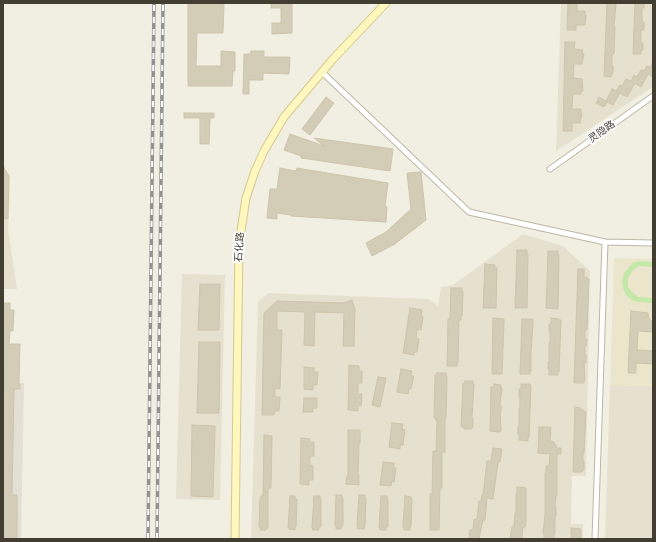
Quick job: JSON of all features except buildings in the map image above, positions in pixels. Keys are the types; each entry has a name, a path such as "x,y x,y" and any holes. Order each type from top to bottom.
{"street":[{"name":"石化路","path":"235,539 239,244 246,198 255,171 266,146 284,117 322,72 386,3"},
{"path":"322,72 469,212 605,242 653,243"},
{"name":"灵隐路","path":"550,169 653,96"},
{"path":"595,539 605,242"}],"shaded area":[{"path":"561,3 653,3 653,87 556,151"},
{"path":"3,220 9,220 8,229 17,289 3,289"},
{"path":"523,234 563,246 590,271 586,476 572,476 571,524 583,524 583,539 251,539 258,302 269,293 427,299 434,302 438,307 441,287 453,285"},
{"path":"614,258 653,259 653,386 610,385"},
{"path":"182,274 225,275 220,500 176,499"},
{"path":"3,383 24,383 21,539 3,539"},
{"path":"610,385 653,386 653,539 605,539"}],"green space":[{"path":"639,261 653,262 653,267 639,266 632,271 628,278 628,287 638,297 653,298 653,303 637,302 632,300 626,295 623,288 622,281 624,273 633,263"}],"railway":[{"path":"148,539 154,3"},
{"path":"157,539 163,3"}]}
